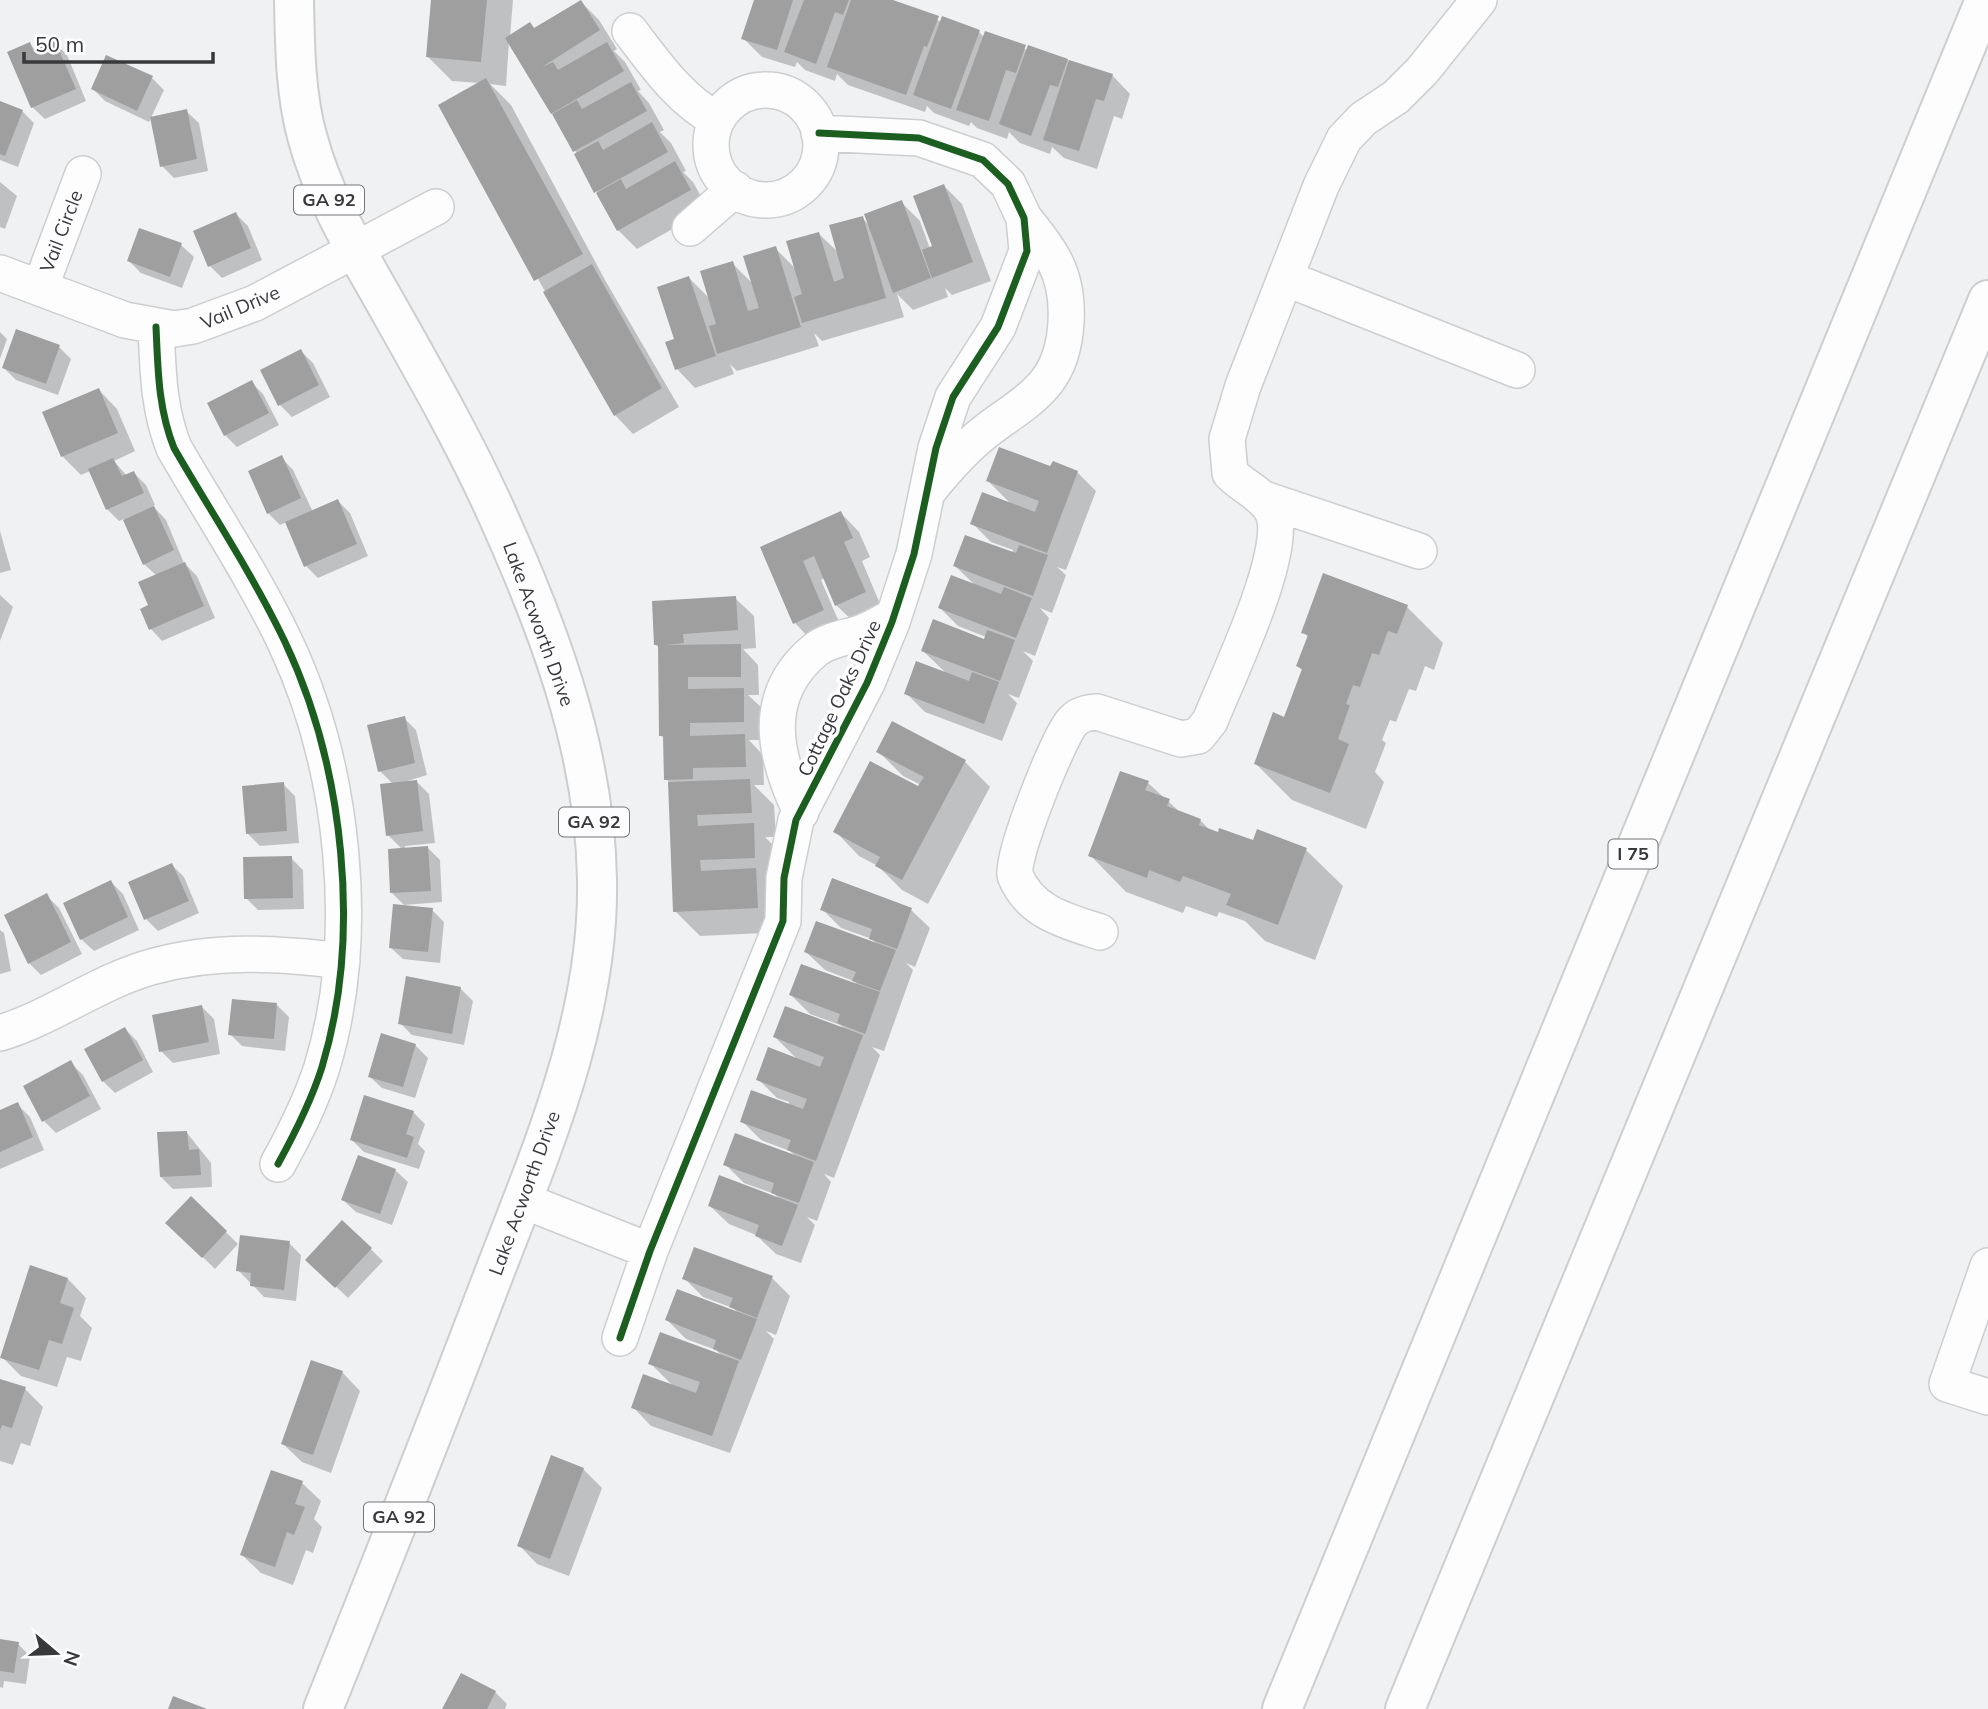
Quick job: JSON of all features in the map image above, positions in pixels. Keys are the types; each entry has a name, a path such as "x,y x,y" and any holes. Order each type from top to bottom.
{"main road":[{"name":"Lake Acworth Drive","path":"294,0 296,62 306,132 333,211 470,454 522,568 555,658 586,770 598,881 589,978 564,1084 522,1200 323,1709"},
{"name":"I 75","path":"1282,1709 1985,0"},
{"path":"1405,1709 1988,300"}],"street":[{"path":"1100,932 1060,919 1029,900 1014,872 1017,850 1064,733 1083,713 1097,712 1181,739 1198,736 1210,721 1274,559 1278,529 1272,511 1264,499 1230,472 1227,439 1243,386 1321,186 1344,139 1363,119 1396,97 1422,71 1479,0"},
{"path":"630,31 667,80 695,108 717,120"},
{"path":"760,90 785,93 799,101 815,119 819,133 820,157 817,167 810,179 789,195 756,200 734,189 719,174 711,153 712,133 717,120 741,96 760,90"},
{"name":"Cottage Oaks Drive","path":"819,133 919,138 984,160 1008,184 1024,218 1056,263 1063,289 1066,319 1062,347 1048,380 1023,404 959,453 924,495"},
{"name":"Vail Circle","path":"40,288 83,174"},
{"path":"690,228 734,189"},
{"name":"Vail Drive","path":"0,273 125,320 156,327 193,326 243,308 355,252 436,207"},
{"name":"Cottage Oaks Drive","path":"620,1338 650,1251 783,921 787,853 801,812 867,683 894,616 914,554 924,495 953,397 998,327 1016,286 1027,251 1024,218"},
{"path":"1285,278 1517,370"},
{"path":"156,327 160,403 165,424 174,448 285,642 322,750 336,816 342,877 342,961 322,1066 304,1117 278,1164"},
{"path":"1264,499 1419,551"},
{"path":"801,812 781,765 776,721 780,701 792,677 816,649 894,616"},
{"path":"0,1033 150,967 232,953 270,953 342,961"},
{"path":"522,1200 650,1251"},
{"path":"1988,1266 1947,1384 1988,1397"}],"building":[{"path":"431,0 487,0 481,62 426,57"},
{"path":"581,0 600,30 542,67 553,62 558,70 607,42 624,71 551,114 505,38 530,22 534,28"},
{"path":"754,0 793,0 777,50 741,39"},
{"path":"804,0 849,0 843,15 835,12 816,64 784,52"},
{"path":"851,0 893,0 939,16 927,47 924,46 906,95 827,67"},
{"path":"942,16 980,30 951,109 913,95"},
{"path":"985,31 1026,45 1016,73 1006,70 989,121 956,110"},
{"path":"55,41 76,89 31,108 7,52 30,42 33,50"},
{"path":"1028,45 1068,59 1058,87 1050,85 1031,136 999,124"},
{"path":"106,55 153,76 137,111 91,89"},
{"path":"1069,60 1113,74 1104,101 1096,99 1079,151 1043,140"},
{"path":"486,78 583,254 534,281 438,105"},
{"path":"631,82 647,111 573,152 552,114 577,100 582,109"},
{"path":"0,101 23,110 5,156 0,154"},
{"path":"187,109 197,159 160,167 150,117"},
{"path":"652,122 668,152 594,193 574,154 598,141 603,150"},
{"path":"675,161 691,190 617,231 596,193 621,179 626,189"},
{"path":"944,184 973,262 932,278 922,250 932,246 913,196"},
{"path":"902,200 931,278 893,293 864,214"},
{"path":"236,212 251,248 208,267 193,231"},
{"path":"863,216 886,298 802,323 794,297 802,294 786,241 819,232 834,282 844,278 829,225"},
{"path":"139,228 182,243 170,277 127,261"},
{"path":"776,246 801,327 717,354 709,326 716,324 700,271 733,261 748,311 759,308 743,256"},
{"path":"592,264 662,388 614,416 543,292"},
{"path":"689,276 716,356 675,370 665,342 674,339 657,287"},
{"path":"16,329 60,345 46,384 2,368"},
{"path":"301,349 319,385 278,406 260,370"},
{"path":"252,380 269,413 224,436 207,403"},
{"path":"99,388 118,433 61,457 42,412"},
{"path":"999,447 1050,466 1053,461 1078,471 1047,553 970,524 982,492 1035,512 1039,501 986,481"},
{"path":"282,455 301,498 267,514 248,471"},
{"path":"113,458 122,476 134,471 144,493 106,510 88,469"},
{"path":"338,499 357,544 304,567 285,522"},
{"path":"154,506 174,550 143,565 123,520"},
{"path":"841,511 853,538 844,542 866,592 835,606 814,556 803,561 824,610 793,624 760,547"},
{"path":"965,535 1016,553 1019,545 1048,555 1033,596 953,566"},
{"path":"185,562 204,606 149,630 140,609 148,605 138,582"},
{"path":"1323,573 1408,605 1397,634 1388,631 1379,655 1372,653 1360,687 1353,685 1346,704 1350,705 1338,739 1349,744 1330,793 1254,764 1273,712 1284,717 1302,669 1296,666 1308,635 1301,633"},
{"path":"951,575 1001,594 1004,587 1032,598 1016,638 938,608"},
{"path":"736,596 738,630 683,634 684,643 665,645 741,644 741,677 688,677 688,689 744,688 744,722 690,723 690,736 745,734 746,767 693,768 693,779 664,780 663,736 659,736 658,645 654,645 652,601"},
{"path":"933,619 984,639 987,630 1015,640 1000,681 921,651"},
{"path":"916,661 969,681 972,672 999,682 984,724 904,694"},
{"path":"405,716 415,763 378,772 367,725"},
{"path":"892,721 966,760 902,880 875,866 880,857 833,832 870,761 918,786 924,777 876,752"},
{"path":"1120,771 1149,781 1145,790 1170,799 1167,806 1201,819 1199,825 1218,832 1219,828 1253,840 1257,829 1307,848 1278,925 1226,905 1231,894 1183,876 1180,882 1149,870 1147,878 1088,856"},
{"path":"750,779 752,813 697,815 698,826 754,823 755,858 700,860 701,871 756,868 758,908 673,912 668,782"},
{"path":"417,780 423,831 386,836 380,784"},
{"path":"284,782 287,831 246,834 242,786"},
{"path":"428,846 431,891 390,893 388,849"},
{"path":"292,856 293,898 244,899 243,857"},
{"path":"172,863 189,901 144,920 128,882"},
{"path":"832,878 912,908 897,949 869,939 872,929 820,910"},
{"path":"111,880 128,917 80,940 63,903"},
{"path":"47,893 71,942 28,964 4,915"},
{"path":"393,904 433,908 428,952 389,948"},
{"path":"816,921 896,950 880,991 852,981 856,972 804,952"},
{"path":"801,964 880,992 865,1034 837,1023 840,1014 789,995"},
{"path":"406,976 461,987 452,1034 398,1024"},
{"path":"232,999 277,1003 274,1039 228,1035"},
{"path":"202,1005 209,1042 159,1052 152,1015"},
{"path":"785,1006 863,1035 816,1161 787,1150 791,1140 740,1122 751,1090 803,1109 807,1099 756,1080 768,1047 820,1067 824,1057 773,1037"},
{"path":"125,1027 143,1060 102,1082 84,1049"},
{"path":"381,1033 416,1044 403,1087 368,1077"},
{"path":"71,1060 90,1096 42,1122 23,1086"},
{"path":"364,1095 414,1111 406,1134 414,1137 407,1158 350,1140"},
{"path":"18,1102 33,1137 0,1152 0,1110"},
{"path":"187,1131 189,1150 199,1149 201,1175 160,1177 157,1132"},
{"path":"735,1133 814,1162 799,1203 771,1193 774,1183 723,1165"},
{"path":"358,1155 396,1169 380,1214 341,1200"},
{"path":"719,1175 798,1205 782,1246 755,1236 759,1225 708,1206"},
{"path":"191,1196 227,1231 202,1258 165,1223"},
{"path":"342,1220 372,1248 335,1288 305,1260"},
{"path":"240,1235 290,1241 284,1290 250,1286 251,1273 236,1271"},
{"path":"694,1247 773,1276 757,1318 729,1307 733,1298 682,1279"},
{"path":"30,1265 68,1278 60,1303 74,1308 62,1344 49,1340 39,1370 0,1358"},
{"path":"677,1289 757,1319 741,1360 713,1349 716,1340 665,1320"},
{"path":"660,1332 739,1361 712,1436 631,1408 643,1374 696,1393 700,1382 648,1364"},
{"path":"311,1360 343,1371 313,1455 281,1444"},
{"path":"0,1379 26,1387 12,1428 2,1425 0,1430"},
{"path":"551,1455 584,1468 550,1559 517,1546"},
{"path":"271,1470 303,1481 295,1504 305,1507 294,1535 287,1532 275,1567 240,1555"},
{"path":"0,1639 19,1642 14,1673 0,1671"},
{"path":"461,1673 496,1691 487,1709 442,1709"},
{"path":"173,1696 207,1709 168,1709"}],"cycle path":[{"path":"620,1338 650,1251 783,921 784,878 796,820 867,683 892,622 914,554 936,448 953,397 998,327 1027,251 1024,218 1008,184 983,160 919,138 819,133"},
{"path":"156,327 162,403 174,448 246,568 285,642 305,691 321,743 333,797 341,852 343,907 341,962 334,1016 313,1093 278,1164"}]}
